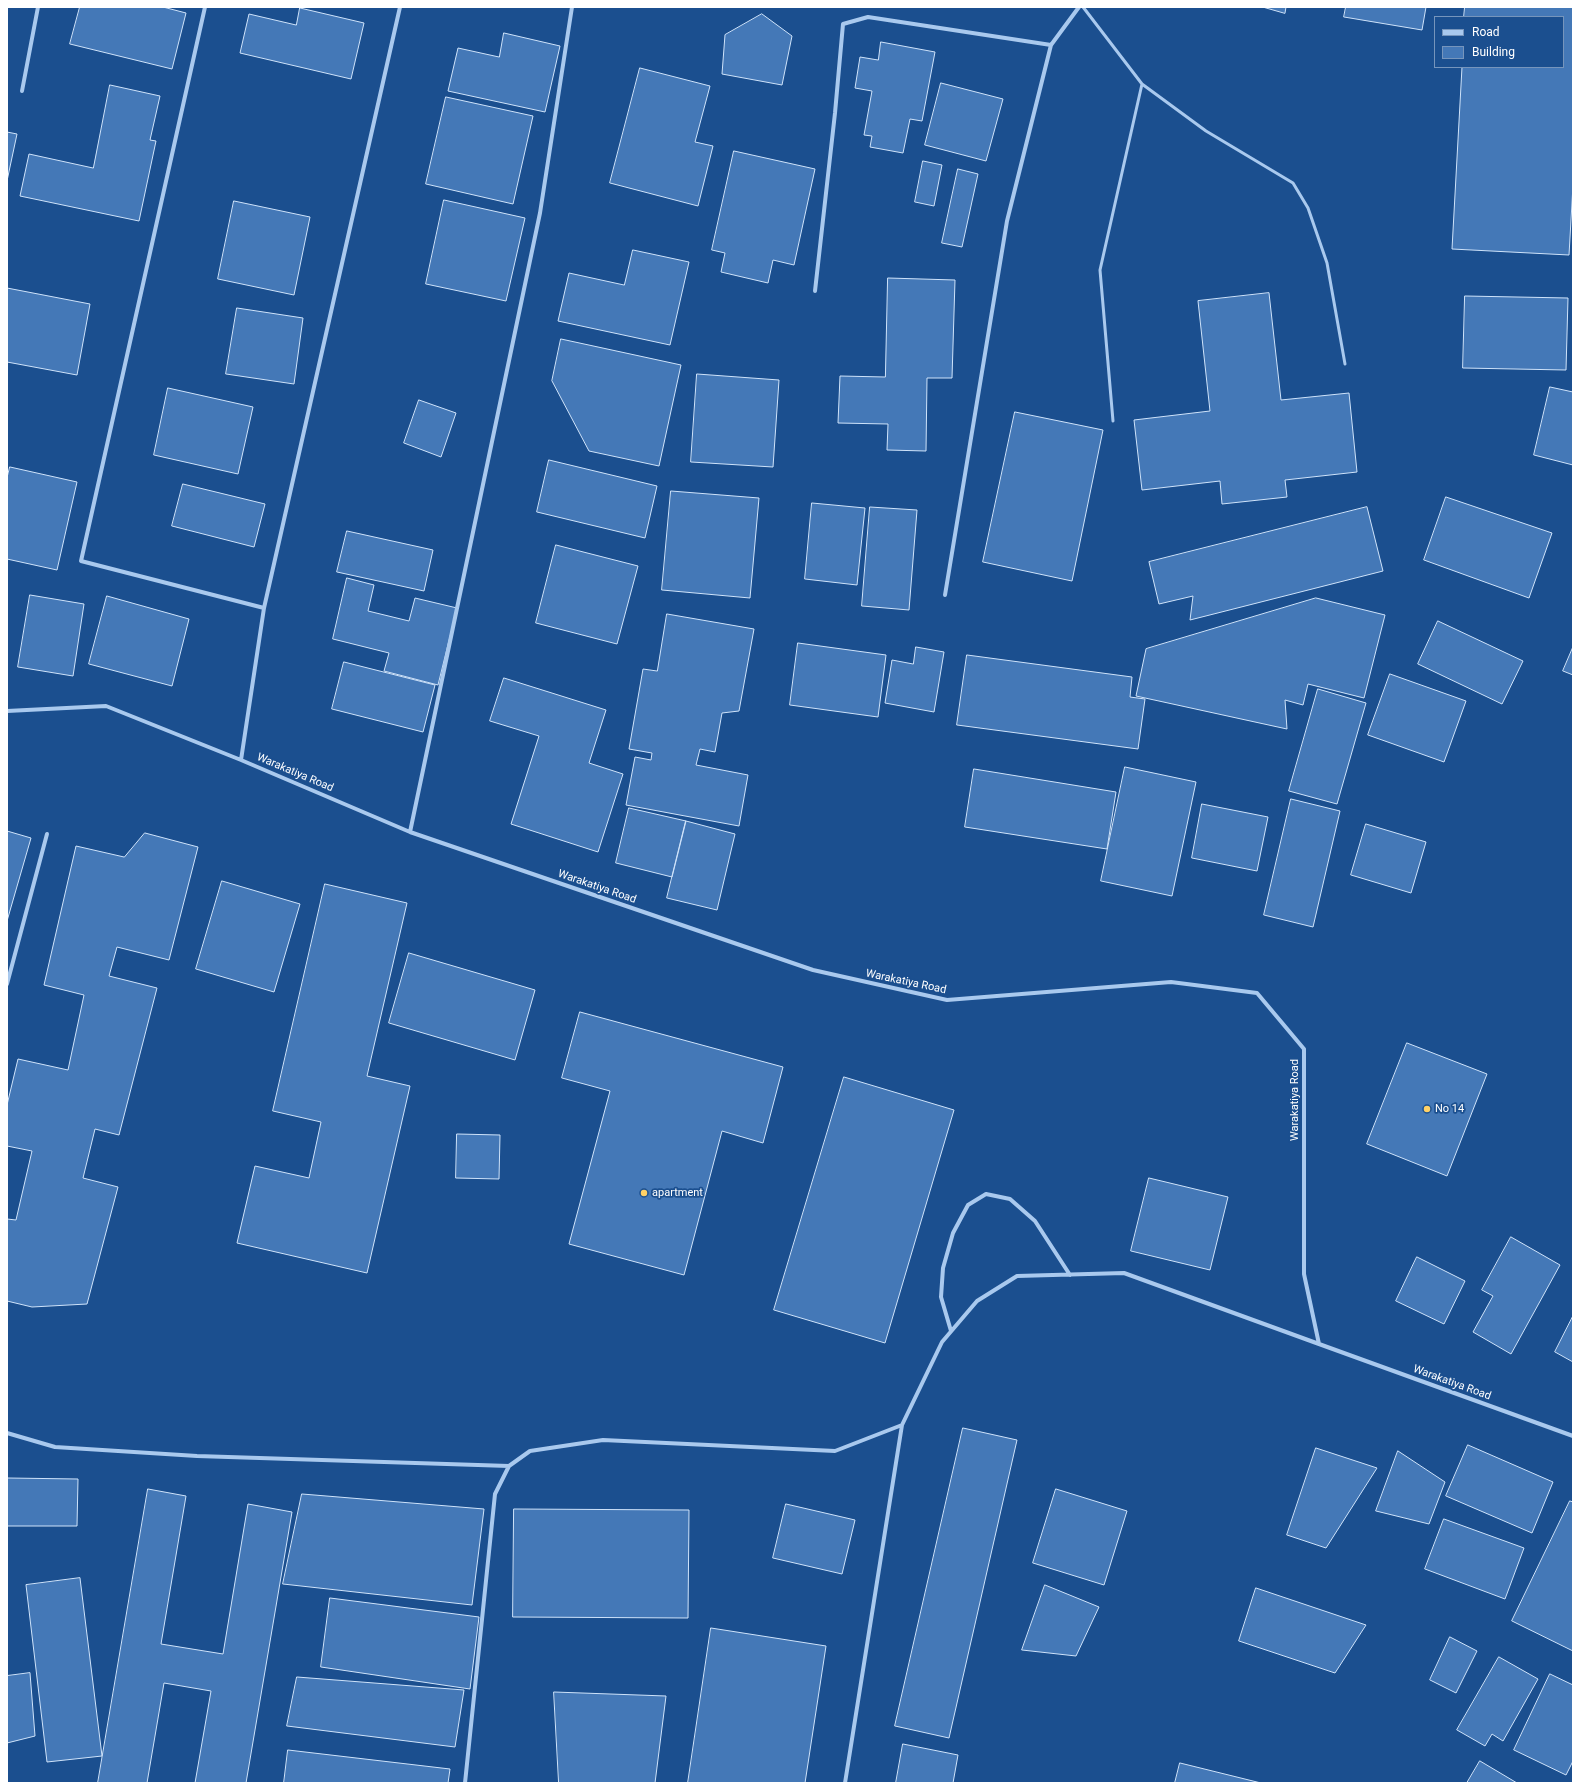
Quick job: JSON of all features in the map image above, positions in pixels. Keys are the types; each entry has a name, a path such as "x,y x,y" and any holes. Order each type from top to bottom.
{"street":[{"path":"22,91 38,7"},
{"path":"205,7 81,561 264,608"},
{"path":"241,760 264,608 400,7"},
{"path":"410,832 540,213 572,7"},
{"path":"945,594 1007,221 1051,45 1079,7"},
{"path":"815,291 835,113 842,24 868,17 1051,45"},
{"name":"Warakatiya Road","path":"7,711 106,706 241,760 410,832 813,970 947,1000 1171,982 1258,993 1304,1049 1304,1274 1319,1344 1573,1436"},
{"path":"7,984 47,834"},
{"path":"951,1331 941,1297 943,1268 953,1233 968,1205 986,1194 1010,1199 1035,1221 1070,1275"},
{"path":"845,1783 902,1425 942,1342 977,1301 1017,1276 1124,1273 1319,1344"},
{"path":"465,1783 495,1494 509,1466 530,1451 603,1440 835,1451 902,1425"},
{"path":"7,1433 55,1447 197,1456 509,1466"}],"lane":[{"path":"1083,7 1142,84 1206,131 1293,183 1308,208 1327,263 1345,364"},
{"path":"1113,421 1100,270 1142,84"}],"building":[{"path":"80,7 163,7 186,13 172,69 70,44"},
{"path":"1263,7 1286,7 1285,13"},
{"path":"1346,7 1426,7 1422,30 1344,17"},
{"path":"1465,7 1573,7 1573,185 1569,255 1452,249 1462,68 1564,68 1564,16 1464,16"},
{"path":"300,8 364,23 351,79 240,53 249,14 296,25"},
{"path":"762,14 792,36 782,85 722,74 725,35"},
{"path":"504,33 560,46 545,112 448,91 458,48 499,57"},
{"path":"881,42 935,52 922,121 910,119 903,153 870,147 872,136 864,135 872,91 855,88 860,57 878,60"},
{"path":"640,68 710,86 695,142 713,146 698,206 610,183"},
{"path":"941,83 1003,99 986,161 925,145"},
{"path":"110,85 160,96 150,140 156,141 139,221 20,196 29,154 93,168"},
{"path":"446,97 533,116 513,204 426,184"},
{"path":"7,132 17,134 7,181"},
{"path":"734,151 815,169 794,265 773,260 768,283 721,272 725,253 712,250"},
{"path":"923,161 942,165 934,206 915,202"},
{"path":"958,169 978,174 962,247 942,243"},
{"path":"444,200 525,218 506,301 426,284"},
{"path":"234,201 310,217 294,295 218,279"},
{"path":"633,250 689,262 670,345 558,321 569,273 624,285"},
{"path":"888,278 955,280 952,378 927,378 926,451 887,450 888,424 838,423 840,376 885,377"},
{"path":"7,288 90,304 77,375 7,362"},
{"path":"1269,293 1281,400 1349,393 1357,472 1285,480 1287,497 1222,504 1220,481 1142,490 1134,420 1210,411 1198,301"},
{"path":"1465,296 1568,298 1566,370 1463,368"},
{"path":"237,308 303,318 294,384 226,374"},
{"path":"561,339 681,365 659,466 589,451 552,381"},
{"path":"697,374 779,380 773,467 691,462"},
{"path":"1550,387 1573,392 1573,465 1534,455"},
{"path":"168,388 253,407 238,474 154,455"},
{"path":"419,400 456,413 441,457 404,443"},
{"path":"1015,412 1103,430 1072,581 983,562"},
{"path":"549,460 657,486 645,538 537,512"},
{"path":"10,467 77,482 57,570 7,559 7,478"},
{"path":"183,484 265,504 254,547 172,526"},
{"path":"671,491 759,498 750,598 662,590"},
{"path":"1446,497 1552,533 1529,598 1424,560"},
{"path":"812,503 865,508 857,585 805,579"},
{"path":"870,507 917,510 909,610 862,606"},
{"path":"1367,507 1383,571 1190,620 1193,596 1159,604 1149,562"},
{"path":"347,531 433,550 424,591 337,572"},
{"path":"556,545 638,566 617,644 536,623"},
{"path":"347,578 374,585 368,611 409,621 415,598 457,608 438,685 384,671 389,653 333,639"},
{"path":"30,595 84,604 73,676 18,667"},
{"path":"107,596 189,619 172,686 89,664"},
{"path":"1316,598 1385,615 1364,698 1308,684 1303,705 1285,700 1287,729 1136,696 1146,649"},
{"path":"667,614 754,629 739,711 722,713 715,752 700,749 696,765 748,775 739,826 626,805 635,757 651,760 652,753 629,749 643,669 657,671"},
{"path":"1438,621 1523,661 1502,704 1418,664"},
{"path":"798,643 886,655 878,717 790,705"},
{"path":"916,647 944,652 934,712 885,703 892,660 913,664"},
{"path":"1573,647 1573,675 1563,671"},
{"path":"967,655 1132,677 1130,697 1145,699 1138,749 957,725"},
{"path":"344,662 435,685 423,732 332,709"},
{"path":"1390,674 1466,701 1444,762 1368,735"},
{"path":"504,678 606,710 589,763 623,774 598,852 511,824 539,736 490,721"},
{"path":"1318,689 1366,703 1337,804 1289,791"},
{"path":"1125,767 1196,782 1172,896 1101,881"},
{"path":"974,769 1116,792 1107,849 965,827"},
{"path":"1291,799 1340,811 1313,927 1264,915"},
{"path":"1202,804 1268,817 1257,871 1192,858"},
{"path":"629,808 686,821 672,877 616,863"},
{"path":"686,821 735,834 717,910 667,898"},
{"path":"1366,824 1426,842 1411,893 1351,875"},
{"path":"7,831 31,838 7,921"},
{"path":"145,833 198,847 169,960 117,947 109,976 157,988 119,1135 95,1129 83,1178 118,1187 87,1304 32,1307 7,1301 7,1219 16,1220 32,1151 7,1146 7,1105 18,1059 68,1070 84,995 44,985 76,846 124,857"},
{"path":"222,881 300,904 274,992 196,969"},
{"path":"325,884 407,903 367,1076 410,1086 367,1273 237,1243 255,1166 309,1178 321,1122 273,1111"},
{"path":"409,953 535,990 515,1060 389,1023"},
{"name":"apartment","path":"580,1012 783,1067 763,1143 722,1131 684,1275 569,1244 610,1091 562,1078"},
{"name":"No 14","path":"1407,1043 1487,1074 1447,1176 1367,1144"},
{"path":"844,1077 954,1110 885,1343 774,1310"},
{"path":"457,1134 500,1135 499,1179 456,1178"},
{"path":"1149,1178 1228,1197 1210,1270 1131,1251"},
{"path":"1511,1237 1560,1265 1511,1354 1473,1332 1493,1296 1482,1290"},
{"path":"1417,1257 1465,1281 1444,1324 1396,1301"},
{"path":"1573,1316 1573,1362 1555,1352"},
{"path":"963,1428 1017,1440 949,1738 895,1726"},
{"path":"1468,1445 1553,1482 1532,1533 1446,1496"},
{"path":"1316,1448 1377,1468 1326,1548 1287,1535"},
{"path":"1398,1451 1445,1482 1429,1524 1376,1511"},
{"path":"7,1478 78,1479 77,1526 7,1526"},
{"path":"148,1489 186,1496 161,1644 223,1654 248,1504 292,1512 246,1783 195,1783 211,1691 164,1683 147,1783 98,1783"},
{"path":"1056,1489 1127,1511 1104,1585 1033,1563"},
{"path":"302,1494 484,1509 472,1605 283,1584"},
{"path":"1570,1501 1573,1502 1573,1651 1512,1621"},
{"path":"786,1504 855,1520 842,1574 773,1558"},
{"path":"514,1509 689,1510 688,1618 513,1617"},
{"path":"1444,1519 1524,1548 1505,1599 1425,1569"},
{"path":"80,1578 102,1756 47,1762 26,1585"},
{"path":"1045,1585 1099,1607 1076,1656 1022,1650"},
{"path":"1256,1588 1366,1625 1335,1673 1239,1641"},
{"path":"330,1598 479,1617 470,1689 321,1667"},
{"path":"711,1628 826,1646 805,1783 688,1783"},
{"path":"1450,1637 1477,1651 1456,1693 1430,1680"},
{"path":"1499,1657 1538,1679 1503,1741 1492,1734 1485,1746 1457,1730"},
{"path":"30,1673 35,1736 7,1743 7,1676"},
{"path":"1550,1674 1573,1685 1573,1761 1566,1775 1514,1750"},
{"path":"297,1677 464,1690 455,1747 287,1726"},
{"path":"554,1692 666,1696 655,1783 559,1783"},
{"path":"903,1744 958,1755 953,1783 896,1783"},
{"path":"288,1750 450,1769 448,1783 284,1783"},
{"path":"1480,1761 1517,1783 1467,1783"},
{"path":"1180,1763 1261,1783 1175,1783"}],"place":[{"name":"No 14","path":"1427,1109"},
{"name":"apartment","path":"644,1193"}]}
